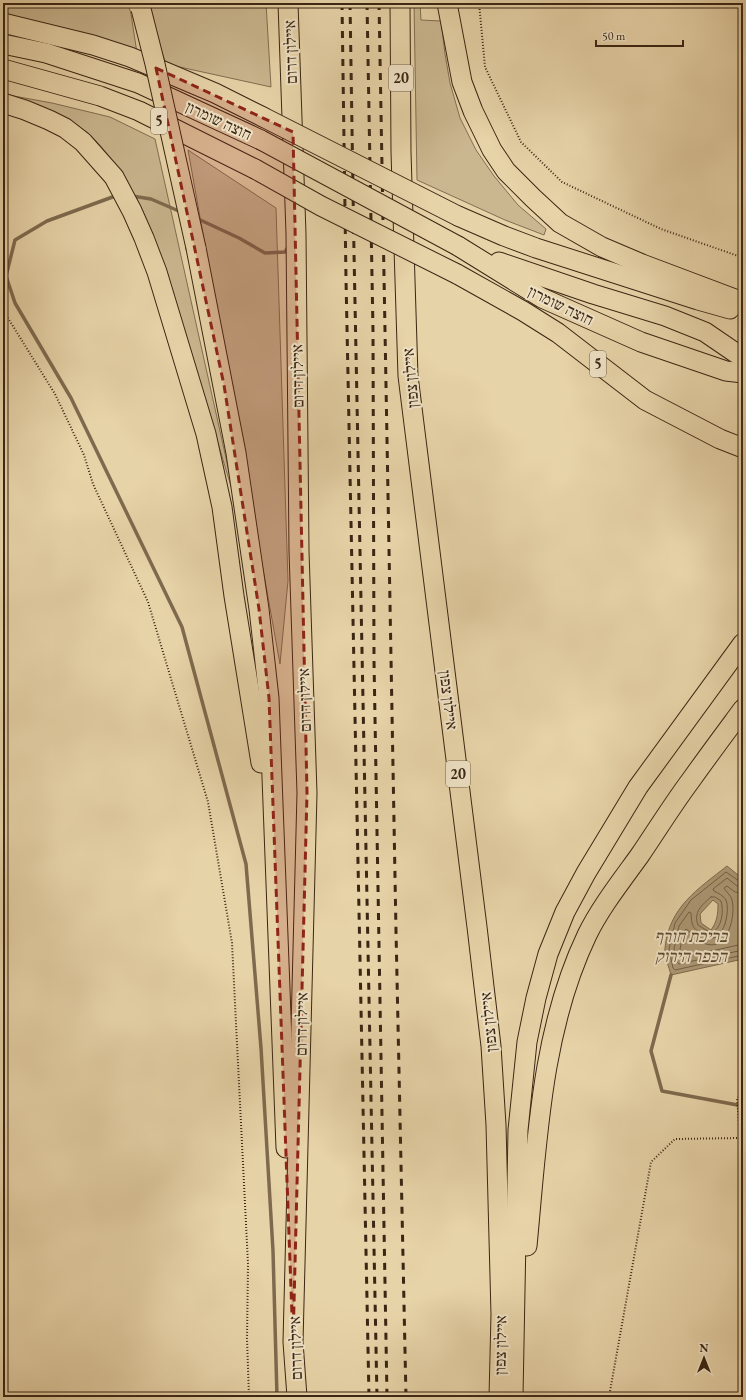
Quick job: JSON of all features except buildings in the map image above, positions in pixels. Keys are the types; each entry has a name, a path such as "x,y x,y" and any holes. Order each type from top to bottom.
{"highway":[{"name":"איילון דרום","path":"288,3 296,234 299,551 307,793 293,1342 297,1397"},
{"name":"איילון צפון","path":"400,3 408,376 491,1046 497,1133 501,1314 499,1397"},
{"path":"447,3 462,82 473,111 492,150 506,170 533,198 560,223 602,247 642,264 743,302"},
{"path":"140,6 155,64 196,248 236,453 259,609 269,698 293,1342"},
{"path":"3,24 93,45 130,57 215,93 458,216 504,236 536,248 743,313"},
{"name":"חוצה שומרון","path":"3,44 46,53 138,83 260,140 461,248 542,298 634,339 726,371 743,373"},
{"path":"3,69 59,84"},
{"path":"3,76 59,84"},
{"name":"5","path":"59,84 100,96 140,111 255,169 321,206 457,274 558,333 645,400 720,439 743,448"},
{"path":"3,103 49,120 65,128 83,142 114,177 132,211 157,272 206,434 222,507 234,596 275,846"},
{"path":"461,248 593,294 665,316 705,332 743,358"},
{"path":"513,1397 518,1130 527,1042 536,998 548,954 565,912 586,873 638,787 743,643"},
{"path":"513,1397 537,1144 546,1074 552,1039 561,1004 573,968 587,934 607,902 691,780 743,709"}],"path":[{"path":"479,3 485,67 521,142 562,182 661,229 738,256 743,256"},
{"path":"3,310 55,394 84,455 93,484 148,602 208,802 232,943 248,1264 246,1338 249,1397"},
{"path":"609,1397 651,1162 675,1139 740,1138 737,1098 743,1095"}],"highlighted area":[{"path":"156,68 293,132 307,793 293,1342 269,698 259,609 224,385"}],"shaded area":[{"path":"3,3 128,3 137,53 3,16"},
{"path":"146,3 266,3 271,87 166,64"},
{"path":"414,3 420,3 421,20 441,21 450,83 460,118 476,150 494,176 518,205 546,229 544,235 505,220 417,180"},
{"path":"3,94 52,103 110,117 155,139 236,503 214,430 128,184 101,146 82,128 60,117"},
{"path":"188,150 276,208 288,581 280,664"}],"water":[{"name":"בריכת חורף הכפר הירוק","path":"727,866 743,879 743,959 671,975 665,948 672,921 687,900 696,891","holes":["713,900 718,904 717,918 711,930 701,923 700,914"]}],"waterway":[{"path":"118,195 47,221 15,240 6,276 15,303 71,398 182,627 246,864 261,1048 273,1251 277,1397"},
{"path":"132,196 151,199 181,212"},
{"path":"196,218 239,238 265,253 285,252 288,247"},
{"path":"671,975 651,1051 662,1091 743,1106"}],"railway":[{"path":"342,3 346,279 369,1397"},
{"path":"350,3 377,1397"},
{"path":"367,3 373,331 374,661 387,1397"},
{"path":"379,3 406,1397"}]}
